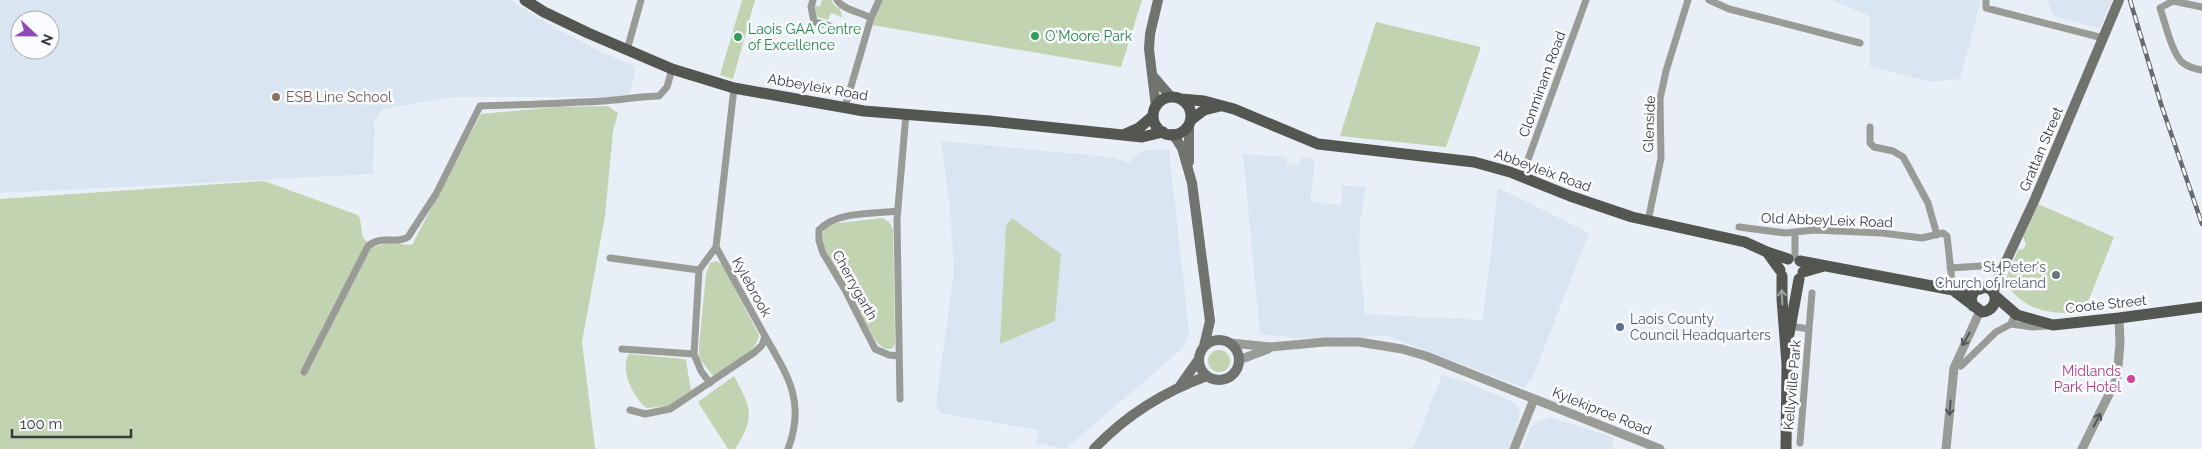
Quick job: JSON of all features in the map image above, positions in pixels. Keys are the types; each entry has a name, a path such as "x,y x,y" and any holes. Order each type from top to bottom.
{"main road":[{"name":"Abbeyleix Road","path":"525,0 553,16 672,69 734,88 845,108 1142,138 1168,133"},
{"path":"1158,0 1150,34 1149,49 1154,76 1156,126 1168,133 1182,148 1189,168"},
{"name":"Grattan Street","path":"1995,294 1995,285 2003,271 2119,0"},
{"path":"1154,76 1176,98 1188,106 1190,122 1189,168 1210,321 1204,346 1198,359 1180,386"},
{"name":"Abbeyleix Road","path":"1176,98 1204,101 1250,114 1318,144 1463,160 1522,176 1570,196 1648,221 1745,242 1797,266"},
{"path":"1124,135 1139,128 1162,100 1176,98"},
{"path":"1168,133 1182,132 1204,110 1220,106"},
{"path":"1767,252 1781,273 1792,281 1797,266"},
{"path":"1786,449 1786,353 1782,299 1782,263 1797,266 1828,265 1877,277 1953,290 1988,288 1995,294 1995,303 1981,309"},
{"path":"1786,353 1797,266"},
{"name":"Grattan Street","path":"1980,288 2003,271"},
{"path":"1980,288 1971,298 1981,309"},
{"path":"1953,290 1981,309"},
{"name":"Coote Street","path":"1995,294 2013,319"},
{"name":"Coote Street","path":"1981,309 2013,319 2053,324 2119,318 2202,307"},
{"path":"1198,359 1200,369 1207,376 1216,380 1226,379 1237,370 1239,360 1237,351 1210,321"},
{"path":"1204,346 1212,340 1226,341"},
{"path":"1094,449 1129,417 1180,386 1207,376"},
{"path":"1780,449 1785,432"}],"street":[{"path":"627,50 641,0"},
{"path":"813,0 811,8 814,22 830,26"},
{"path":"837,0 848,8 872,18"},
{"path":"845,108 879,0"},
{"name":"Clonminam Road","path":"1522,176 1586,0"},
{"name":"Glenside","path":"1648,221 1661,158 1660,100 1666,71 1688,0"},
{"path":"1709,0 1729,9 1860,43"},
{"path":"2202,7 2173,2 2160,8 2181,62 2189,67 2202,70"},
{"path":"1986,4 2103,38"},
{"path":"304,372 368,246 380,239 401,240 408,237 436,194 480,106 592,102 659,96 668,87 672,69"},
{"name":"Kylebrook","path":"630,410 645,414 670,409 755,352 762,344 765,336 716,247 734,88"},
{"name":"Cherrygarth","path":"900,399 898,211 906,114"},
{"path":"1870,127 1870,143 1874,147 1893,151 1908,164 1928,203 1937,235 1943,233 1947,236 1953,290"},
{"name":"Cherrygarth","path":"898,211 841,218 826,222 819,230 819,241 830,267 845,290 875,349 889,355 899,356"},
{"name":"Old AbbeyLeix Road","path":"1739,227 1775,232 1814,230 1882,233 1922,238 1937,235"},
{"path":"1794,232 1797,266"},
{"path":"710,383 694,354 699,270 716,247"},
{"path":"610,258 699,270"},
{"path":"1950,268 1981,266 2003,271"},
{"name":"Kellyville Park","path":"1800,443 1812,293"},
{"path":"1946,449 1957,367 1981,309"},
{"path":"2082,449 2117,378 2119,318"},
{"path":"1957,367 2013,319"},
{"name":"Kellyville Park","path":"1790,326 1809,329"},
{"path":"765,336 789,379 795,400 796,426 788,449"},
{"path":"1226,341 1270,348"},
{"name":"Kylekiproe Road","path":"1270,348 1325,342 1359,342 1402,348 1453,366 1660,449"},
{"path":"1239,360 1270,348"},
{"path":"622,349 694,354"},
{"name":"Kylekiproe Road","path":"1514,449 1534,399"}],"shaded area":[{"name":"ESB Line School","path":"0,0 510,0 559,30 635,67 631,91 624,97 450,97 383,109 375,119 373,174 0,193"},
{"path":"1831,0 1981,0 1960,79 1930,82 1870,66 1870,16"},
{"path":"2047,0 2112,0 2100,28 2053,16"},
{"path":"941,141 1110,157 1129,163 1138,153 1148,150 1169,150 1189,333 1183,348 1065,449 1036,443 1039,430 940,413 936,403 954,272 950,206"},
{"path":"1243,154 1287,157 1287,164 1297,165 1303,157 1315,159 1310,202 1341,205 1342,185 1366,187 1360,222 1359,252 1365,314 1483,320 1498,188 1589,233 1532,379 1528,380 1525,388 1387,336 1295,338 1260,334"},
{"path":"1442,375 1466,382 1515,403 1520,411 1516,430 1508,449 1413,449"},
{"path":"1550,417 1612,437 1614,440 1611,449 1522,449 1530,429 1535,423"}],"green space":[{"name":"Laois GAA Centre of Excellence","path":"742,0 755,0 733,79 720,75"},
{"path":"822,0 832,0 834,5 840,9 842,17 831,13 828,20 814,16 815,5 820,7"},
{"name":"O'Moore Park","path":"882,0 1142,0 1121,67 872,25"},
{"path":"1376,22 1481,47 1446,147 1340,136"},
{"path":"608,106 618,113 613,131 605,216 582,342 595,448 597,449 0,449 0,199 264,181 358,215 363,238 373,247 388,243 412,245 481,114 555,107"},
{"path":"2038,204 2114,237 2083,314 2058,313 2031,306 2022,301 2004,283 2018,250 2023,249 2026,244 2023,237"},
{"path":"882,218 889,222 893,229 895,343 893,348 890,349 883,347 875,340 822,243 824,229 830,224"},
{"path":"1012,218 1061,254 1055,321 1000,344 1006,226"},
{"path":"716,261 722,264 759,335 757,342 747,354 714,377 699,358 699,347 706,274 710,263"},
{"path":"1219,350 1227,353 1230,361 1227,369 1219,372 1211,369 1208,361 1211,353"},
{"path":"629,354 686,360 691,391 669,406 647,408 637,398 629,383 626,360"},
{"path":"734,376 744,396 749,412 742,438 735,449 728,449 698,402"}],"railway":[{"path":"2130,0 2161,104 2202,224"}],"place":[{"name":"O'Moore Park","path":"1035,36"},
{"name":"Laois GAA Centre of Excellence","path":"738,37"},
{"name":"ESB Line School","path":"276,97"},
{"name":"St. Peter's Church of Ireland","path":"2056,275"},
{"name":"Laois County Council Headquarters","path":"1620,327"},
{"name":"Midlands Park Hotel","path":"2131,379"}]}
